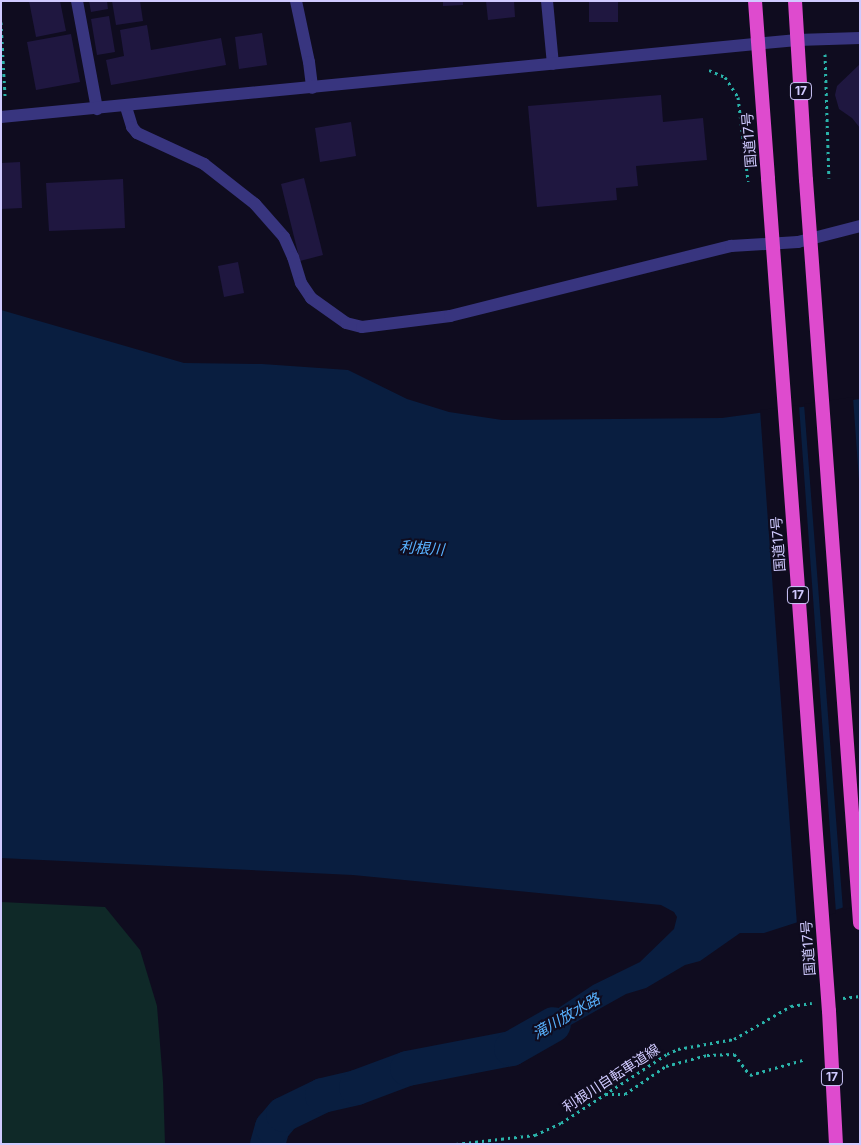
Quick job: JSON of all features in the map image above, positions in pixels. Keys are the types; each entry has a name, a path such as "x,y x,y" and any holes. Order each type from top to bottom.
{"highway":[{"name":"国道17号","path":"755,1 836,1144"},
{"name":"17","path":"795,1 806,180 860,923"}],"street":[{"path":"77,1 97,109"},
{"path":"296,1 309,62 312,88"},
{"path":"547,1 553,64"},
{"path":"1,117 126,107 797,40 860,38"},
{"path":"126,107 132,127 136,133 204,164 254,204 284,238 294,257 301,283 311,298 346,323 362,327 450,316 731,246 798,242 860,226"}],"path":[{"path":"1,22 5,96"},
{"path":"826,51 829,178"},
{"path":"709,70 725,77 738,97 748,181"},
{"path":"840,998 860,996"},
{"name":"利根川自転車道線","path":"456,1144 535,1135 561,1123 667,1054 678,1049 734,1039 791,1006 825,1006"},
{"path":"604,1094 626,1094 666,1066 707,1055 734,1054 750,1074 806,1059"}],"green space":[{"path":"1,902 105,907 140,950 157,1006 163,1082 165,1144 1,1144"}],"water":[{"name":"利根川","path":"1,310 184,363 262,364 348,370 407,399 449,412 502,420 722,418 860,399 860,902 764,933 740,933 700,961 685,965 646,988 626,994 526,1050 511,1048 545,1017 593,985 640,962 674,929 677,917 674,912 661,905 353,875 1,858"}],"pier":[{"path":"853,397 860,494 860,905 843,910 804,404"},
{"path":"799,405 836,913 797,925 760,410"}],"building":[{"path":"29,1 60,1 66,31 36,37"},
{"path":"89,1 107,1 108,9 91,12"},
{"path":"112,1 140,1 143,21 116,25"},
{"path":"443,1 463,1 463,5 443,6"},
{"path":"486,1 514,1 515,17 488,20"},
{"path":"589,1 618,1 618,22 589,22"},
{"path":"109,16 115,52 97,55 91,19"},
{"path":"147,25 151,50 221,38 226,65 111,85 106,60 124,56 120,30"},
{"path":"262,33 267,65 239,69 235,37"},
{"path":"71,34 80,82 36,90 27,42"},
{"path":"860,64 860,128 852,118 839,109 835,95 837,86"},
{"path":"661,95 663,122 703,118 707,160 636,166 638,186 616,188 617,200 537,207 528,106"},
{"path":"351,122 356,156 320,162 315,128"},
{"path":"20,162 22,208 1,209 1,163"},
{"path":"304,178 323,255 300,261 281,184"},
{"path":"123,179 125,228 49,231 46,183"},
{"path":"238,262 244,293 224,297 218,266"}],"waterway":[{"name":"滝川放水路","path":"267,1144 272,1127 283,1114 322,1095 356,1087 407,1068 511,1048 553,1024"}]}
